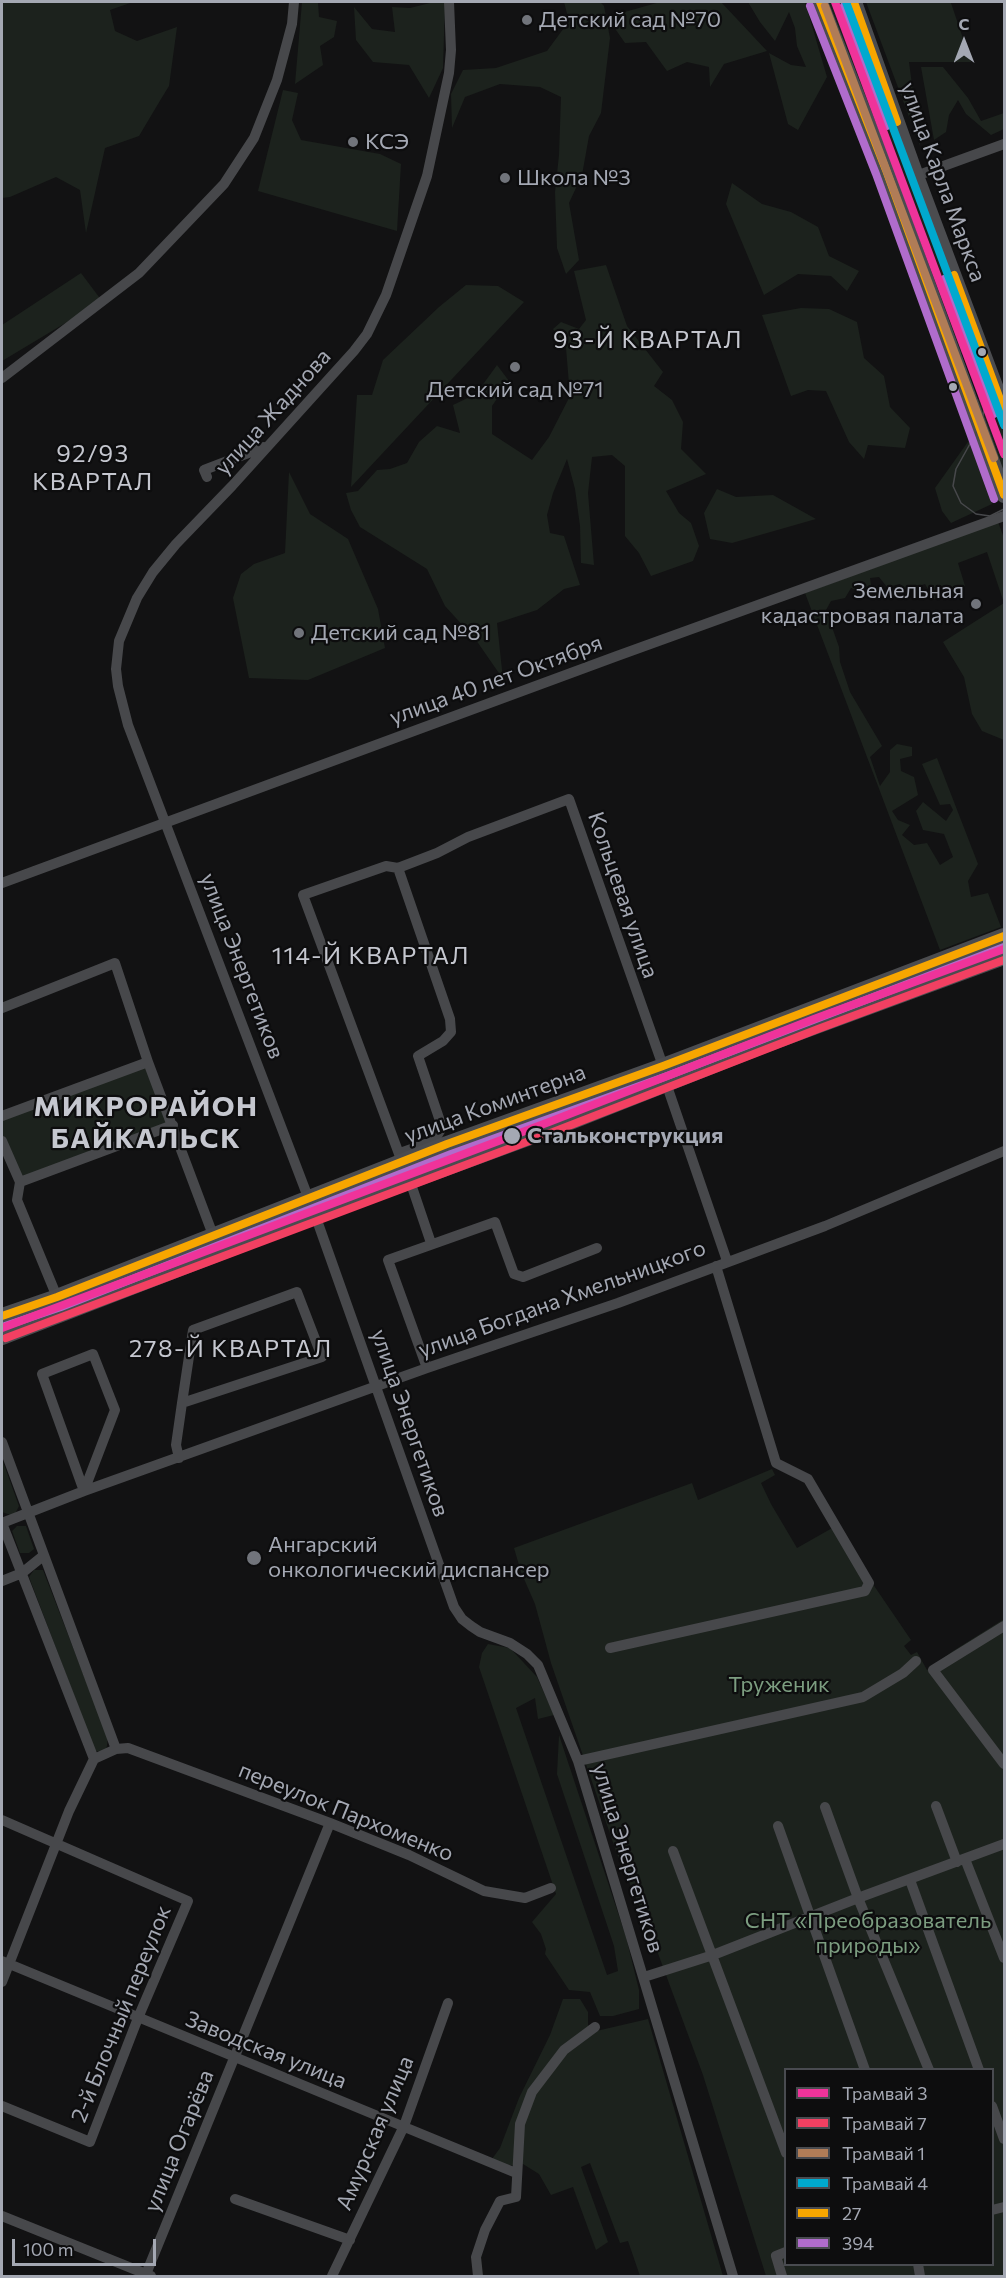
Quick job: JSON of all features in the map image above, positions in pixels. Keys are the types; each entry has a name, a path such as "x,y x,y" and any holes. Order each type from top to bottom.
{"street":[{"path":"2,378 139,273 224,184 254,138 273,90 292,24 294,2"},
{"name":"улица Жаднова","path":"167,823 128,725 116,669 119,641 136,598 176,543 354,351 367,334 386,295 427,176 449,73 451,50 449,2"},
{"path":"820,2 882,159 1005,495"},
{"name":"улица Карла Маркса","path":"854,2 916,176 1005,410"},
{"path":"916,176 1005,144"},
{"path":"207,477 204,470 267,446"},
{"name":"улица 40 лет Октября","path":"2,884 606,660 1005,516"},
{"name":"Кольцевая улица","path":"401,1157 303,895 386,866 398,868 437,853 468,837 568,799 663,1066"},
{"name":"улица Энергетиков","path":"167,823 315,1216 454,1607 462,1619 471,1626 480,1632 510,1643 527,1654 538,1665 578,1761 733,2277"},
{"path":"398,868 450,1019 451,1032 443,1041 418,1056 440,1121 440,1131 434,1141 401,1157"},
{"name":"улица Коминтерна","path":"2,1316 57,1297 308,1198 401,1157 663,1066 1005,936"},
{"name":"улица Коминтерна","path":"2,1337 315,1216 555,1128 666,1083 1005,957"},
{"path":"2,1008 115,963 148,1062 213,1235"},
{"path":"2,1116 148,1062"},
{"path":"666,1083 727,1262"},
{"path":"20,1182 173,1125"},
{"path":"2,1141 20,1182 17,1200 57,1297"},
{"name":"улица Богдана Хмельницкого","path":"2,1523 84,1491 427,1368 618,1303 825,1226 1005,1151"},
{"path":"410,1181 431,1243"},
{"path":"427,1368 388,1260 495,1222 514,1274 523,1276 597,1248"},
{"path":"610,1648 865,1591 869,1583 808,1479 776,1463 716,1266"},
{"path":"179,1458 176,1445 182,1403 193,1330 297,1292 322,1357 182,1403"},
{"path":"93,1354 115,1410 84,1491 42,1374 93,1354"},
{"path":"2,1442 116,1749 94,1759 5,1963 2,1982"},
{"path":"2,1523 94,1759"},
{"path":"2,1581 22,1573 43,1556"},
{"path":"1005,1626 933,1670 1005,1764"},
{"path":"578,1761 863,1697 916,1661"},
{"name":"переулок Пархоменко","path":"116,1749 128,1748 330,1823 409,1855 484,1891 525,1898 551,1888"},
{"path":"936,1806 1005,1958"},
{"path":"825,1807 858,1898 928,2068"},
{"name":"2-й Блочный переулок","path":"2,1820 188,1900 90,2142 2,2106"},
{"name":"улица Огарёва","path":"149,2275 330,1823"},
{"path":"777,1826 864,2068"},
{"path":"644,1977 713,1955 1005,1844"},
{"path":"673,1851 784,2148"},
{"path":"910,1880 978,2068"},
{"name":"Заводская улица","path":"5,1963 516,2173"},
{"name":"Амурская улица","path":"332,2277 404,2127 448,2003"},
{"path":"478,2277 476,2257 485,2230 500,2201 516,2197 520,2124 532,2092 564,2050 595,2027"},
{"path":"994,2109 1005,2139"},
{"path":"236,2199 350,2240"},
{"path":"2,2216 149,2275"},
{"path":"782,2277 776,2256 784,2254"}],"green space":[{"path":"2,2 133,2 110,10 115,31 137,41 177,27 169,86 139,136 105,148 86,233 80,190 56,177 10,197 2,198"},
{"path":"302,2 318,2 319,17 337,21 334,37 320,46 323,65 295,84"},
{"path":"434,2 445,2 443,68 429,98 409,65 373,62 356,40 354,7 372,29 395,32 392,7 410,8"},
{"path":"564,2 600,2 604,6 610,38 601,113 589,136 582,175 569,203 579,260 566,274 557,248 555,192 561,97 540,87 500,84 465,97 452,128 451,94 463,70 496,68 547,51 569,21"},
{"path":"660,2 721,2 767,51 724,64 710,87 709,67 687,62 667,71 646,42 625,43 607,17"},
{"path":"748,2 805,2 827,77 798,130 788,124 769,53 791,65 806,67 797,46 795,28 789,12 775,41"},
{"path":"829,2 845,2 974,348 960,354"},
{"path":"866,2 955,2 951,3 971,62 909,62 920,146"},
{"path":"921,67 943,67 968,98 981,121 1004,113 1004,129 991,135 966,114 958,100 949,115 946,132 934,140"},
{"path":"283,90 298,93 292,120 301,140 380,154 401,164 397,231 258,191"},
{"path":"732,183 762,204 791,212 818,227 829,256 859,271 847,291 831,276 798,274 764,295 726,204"},
{"path":"606,265 627,326 663,372 654,386 672,400 683,422 681,449 706,474 666,491 679,513 691,523 699,546 693,561 651,576 639,553 625,536 625,466 612,455 592,457 588,493 594,565 581,563 580,526 575,489 567,459 547,515 550,533 564,536 580,585 564,589 537,610 497,623 503,679 476,640 445,606 427,569 360,527 351,510 346,493 358,491 377,470 390,469 407,463 419,442 437,426 460,433 453,405 476,394 497,365 509,381 492,406 492,434 532,460 549,437 570,396 566,348 553,329 561,322 579,329 586,320 574,271"},
{"path":"81,273 102,301 2,361 2,325"},
{"path":"466,285 498,286 524,302 351,487 357,395 372,395 383,360"},
{"path":"801,308 829,309 857,322 864,358 884,376 890,407 910,428 905,448 868,445 864,459 849,442 826,391 808,390 791,396 762,315"},
{"path":"990,395 1004,433 1004,477 976,400"},
{"path":"970,439 992,504 951,523 942,511 935,488"},
{"path":"289,472 310,514 348,539 378,609 385,648 308,680 249,678 233,598 241,574 254,564 285,553"},
{"path":"717,489 736,497 773,495 816,519 732,543 710,539 704,513"},
{"path":"998,522 1004,538 1004,603 987,552 958,563 965,586 934,599 925,584 906,590 900,584 887,587 879,577 870,578 871,585 865,593 851,588 845,598 831,601 826,610 839,647 840,662 850,692 882,746 870,757 880,786 890,772 890,750 897,744 912,747 912,756 900,759 901,771 914,777 918,795 892,811 898,820 910,825 902,835 914,845 927,843 940,865 953,857 944,834 923,830 916,811 923,802 946,821 953,810 950,804 940,805 922,764 937,758 978,864 968,881 971,897 988,893 1001,927 940,950 805,593"},
{"path":"1004,603 1004,740 982,731 972,714 964,677 943,642"},
{"path":"148,1062 172,1125 20,1182 2,1138 2,1116"},
{"path":"540,1116 545,1127 320,1212 315,1201"},
{"path":"302,1207 306,1217 2,1332 2,1320"},
{"path":"2,1459 19,1506 14,1516 2,1512"},
{"path":"772,1469 775,1475 761,1483 797,1548 834,1527 911,1640 904,1646 911,1655 917,1652 927,1670 1004,1619 1004,2276 766,2276 703,2075 646,1921 617,1854 551,1663 535,1604 521,1572 514,1548 692,1483 698,1500"},
{"path":"17,1526 26,1526 34,1549 29,1553 20,1553 12,1531"},
{"path":"34,1570 43,1570 108,1738 106,1752 95,1751 29,1577"},
{"path":"488,1644 510,1648 537,1677 554,1715 538,1719 535,1698 516,1708 607,1975 618,1971 614,1946 557,1774 559,1735 626,1937 639,1990 639,2009 613,2016 600,2016 590,1992 569,1990 545,1954 546,1949 541,1934 532,1922 556,1894 479,1667 482,1653"},
{"path":"563,1999 580,1999 588,2012 588,2025 592,2032 648,2019 723,2276 640,2276 628,2241 620,2243 590,2163 581,2167 608,2242 596,2250 573,2187 551,2195 539,2174 523,2164 508,2166 492,2159 500,2148 519,2098 550,2035"}],"tram line":[{"name":"3","path":"835,2 1004,454"},
{"name":"4","path":"846,2 1004,425"},
{"name":"1","path":"825,6 994,458"},
{"path":"983,397 984,411 981,424 956,469 953,486 961,503 976,514 990,516 1004,509"},
{"name":"3","path":"2,1328 1004,949"},
{"name":"7","path":"6,1338 1004,960"}],"transit line":[{"name":"27","path":"820,2 886,170 1004,495"},
{"name":"27","path":"854,2 897,122"},
{"name":"394","path":"810,6 876,174 994,499"},
{"name":"394","path":"844,6 887,126"},
{"name":"27","path":"954,275 1004,410"},
{"name":"394","path":"944,279 994,414"},
{"name":"27","path":"2,1316 57,1297 447,1144 663,1066 1004,936"},
{"name":"394","path":"5,1326 61,1307 451,1154 667,1076 1004,947"}],"place":[{"name":"Детский сад №70","path":"527,20"},
{"name":"КСЭ","path":"353,142"},
{"name":"Школа №3","path":"505,178"},
{"name":"Детский сад №71","path":"515,367"},
{"name":"Земельная кадастровая палата","path":"976,604"},
{"name":"Детский сад №81","path":"299,633"},
{"name":"Стальконструкция","path":"512,1136"},
{"name":"Ангарский онкологический диспансер","path":"254,1558"}],"district":[{"name":"93-Й КВАРТАЛ","path":"648,340"},
{"name":"92/93 КВАРТАЛ","path":"93,468"},
{"name":"114-Й КВАРТАЛ","path":"371,956"},
{"name":"МИКРОРАЙОН БАЙКАЛЬСК","path":"146,1123"},
{"name":"278-Й КВАРТАЛ","path":"231,1349"}],"park label":[{"name":"Труженик","path":"779,1685"},
{"name":"СНТ «Преобразователь природы»","path":"868,1934"}]}
